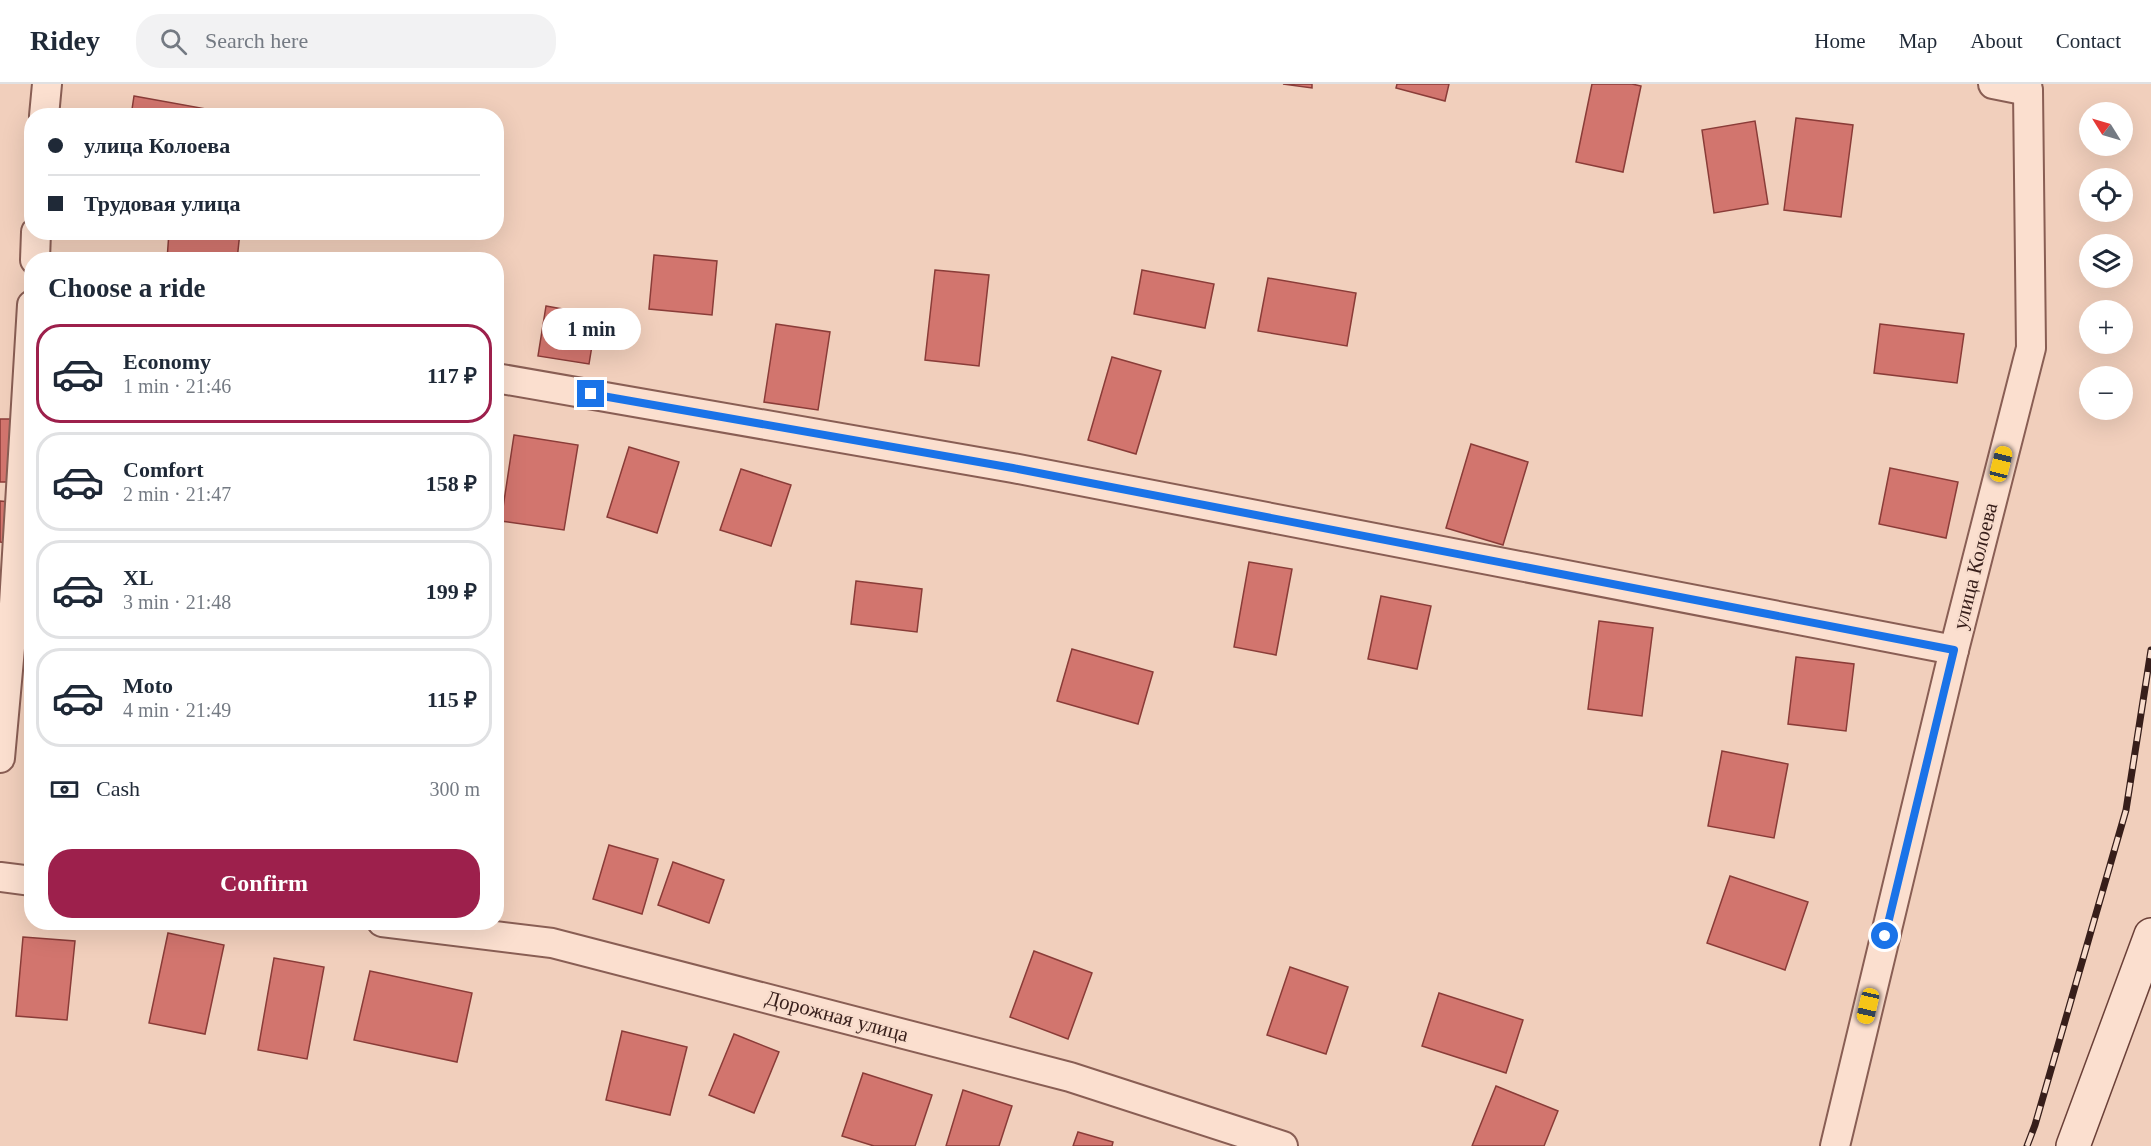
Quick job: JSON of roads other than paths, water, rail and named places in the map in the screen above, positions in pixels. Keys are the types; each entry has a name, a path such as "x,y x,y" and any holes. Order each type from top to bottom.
{"street":[{"path":"44,108 46,84"},
{"path":"1993,84 2027,87"},
{"name":"улица Колоева","path":"1835,1146 1954,650 2031,348 2027,87"},
{"path":"504,379 1013,468 1954,650"},
{"path":"0,759 15,604 24,446"},
{"path":"0,877 24,880"},
{"name":"Дорожная улица","path":"447,930 552,943 1070,1077 1283,1146"},
{"path":"2073,1146 2151,935"}],"railway":[{"path":"2027,1146 2126,810 2151,650"}]}
